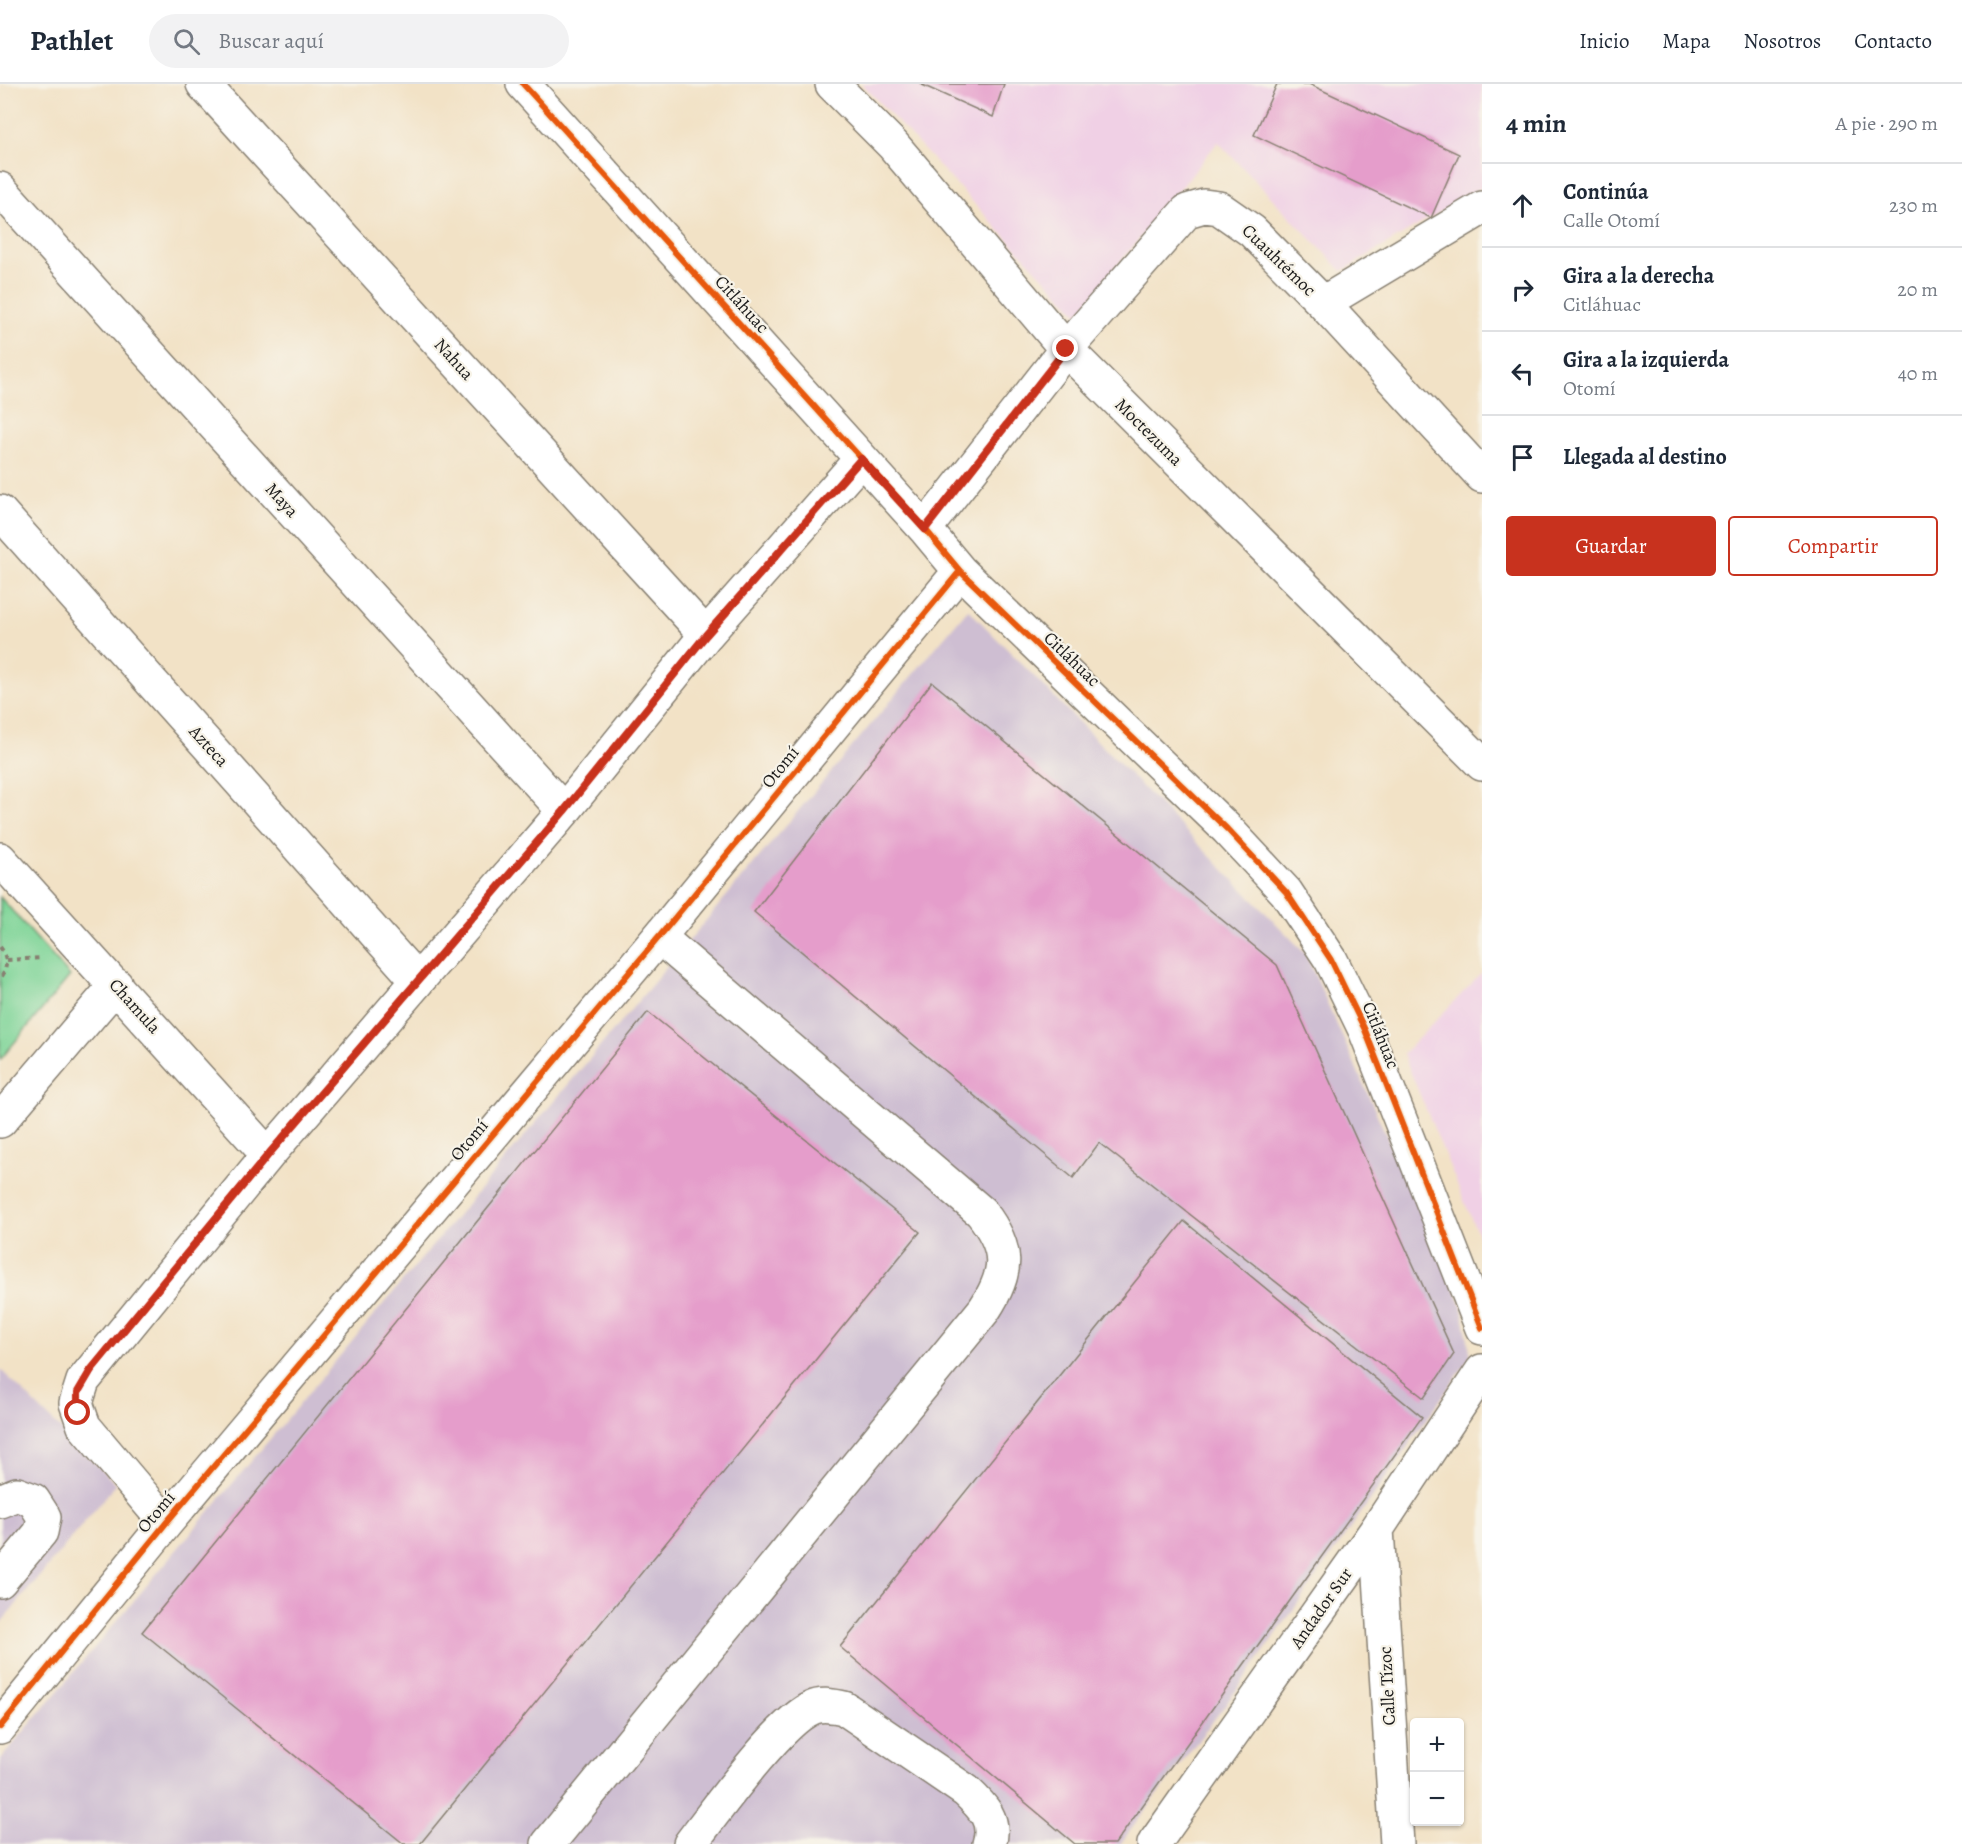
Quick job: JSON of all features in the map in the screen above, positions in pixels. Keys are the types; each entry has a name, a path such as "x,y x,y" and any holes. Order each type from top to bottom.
{"street":[{"name":"Nahua","path":"203,84 706,635"},
{"name":"Citláhuac","path":"523,84 925,529 960,571 1227,829 1286,892 1331,960 1365,1030 1482,1328"},
{"name":"Moctezuma","path":"832,84 893,145 1066,349 1482,764"},
{"name":"Maya","path":"0,189 564,811"},
{"name":"Cuauhtémoc","path":"1066,349 1187,211 1204,206 1219,208 1252,231 1323,303 1482,476"},
{"path":"1323,303 1482,208"},
{"path":"925,529 1066,349"},
{"path":"166,1523 84,1426 78,1413 78,1392 91,1370 268,1155 564,811 706,635 861,459"},
{"name":"Azteca","path":"0,512 417,980"},
{"name":"Otomí","path":"0,1727 166,1523 659,937 960,571"},
{"name":"Chamula","path":"0,859 268,1155"},
{"path":"548,1844 984,1310 999,1287 1003,1268 1002,1248 994,1229 981,1212 659,937"},
{"path":"0,1121 116,985"},
{"name":"Andador Sur","path":"1155,1843 1377,1529 1482,1371"},
{"path":"0,1500 17,1494 33,1500 44,1517 41,1532 0,1581"},
{"name":"Calle Tízoc","path":"1377,1529 1397,1844"},
{"path":"690,1844 765,1751 793,1721 812,1708 829,1705 852,1713 966,1791 983,1807 991,1823 989,1844"}],"path":[{"path":"0,947 6,960 6,968 0,979"},
{"path":"6,960 53,958"}],"shaded area":[{"path":"862,84 1482,84 1482,187 1342,271 1218,142 1078,314"},
{"path":"968,609 1305,953 1461,1303 1471,1356 1247,1676 1120,1844 0,1844 0,1760"},
{"path":"1482,973 1482,1244 1403,1054"},
{"path":"0,1369 116,1484 0,1624"}],"green space":[{"path":"0,897 70,976 0,1060"}],"building":[{"path":"920,84 1004,84 993,117"},
{"path":"1277,84 1309,84 1459,154 1431,218 1254,135"},
{"path":"932,682 1277,965 1454,1354 1424,1398 1099,1143 1073,1178 754,912"},
{"path":"648,1012 920,1232 420,1844 404,1844 142,1632"},
{"path":"1184,1221 1422,1417 1115,1844 1075,1844 840,1647"}],"cycle path":[{"path":"523,84 925,529 960,571 1227,829 1286,892 1331,960 1365,1030 1482,1328"},
{"path":"0,1727 166,1523 659,937 960,571"}],"route":[{"path":"78,1413 76,1403 78,1392 91,1370 268,1155 564,811 706,635 861,459 925,529 1066,349"}]}
